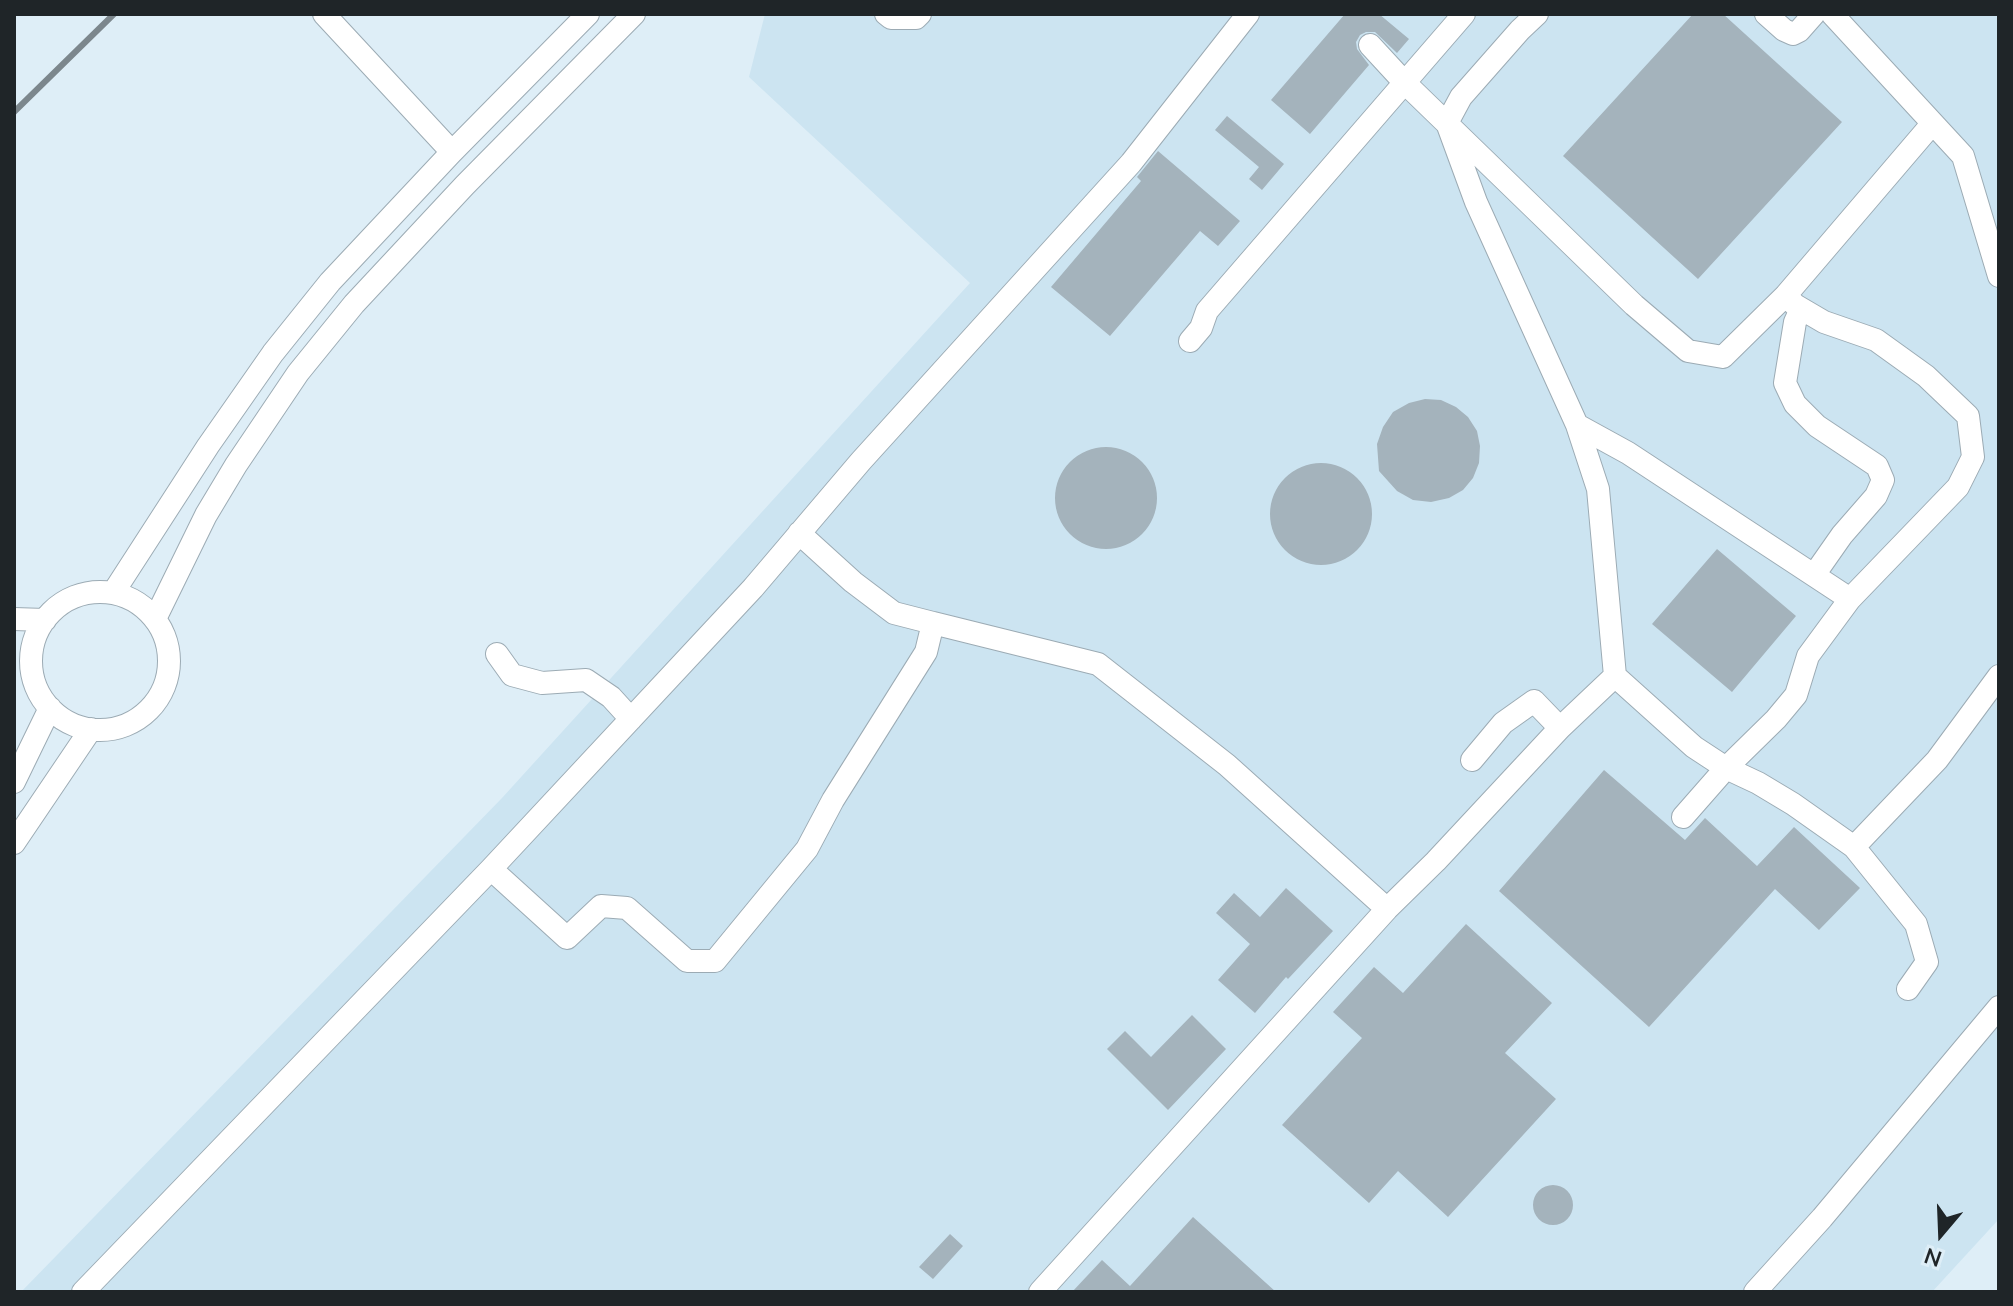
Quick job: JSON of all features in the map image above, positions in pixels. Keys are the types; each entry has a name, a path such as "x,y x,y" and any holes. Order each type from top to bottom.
{"street":[{"path":"324,14 452,152"},
{"path":"113,593 208,446 273,353 330,282 588,14"},
{"path":"155,619 206,515 298,373 354,304 465,185 634,14"},
{"path":"886,14 891,18 916,18 920,14"},
{"path":"83,1292 491,869 753,588 861,461 1131,163 1248,14"},
{"path":"1190,341 1201,328 1207,311 1464,14"},
{"path":"1537,14 1461,97 1447,123 1471,189 1577,425 1598,489 1615,676 1694,747 1793,804 1854,847 1916,924 1927,962 1908,989"},
{"path":"1766,14 1793,34 1814,14"},
{"path":"1832,14 1963,156 1999,276"},
{"path":"1370,45 1405,83 1634,305 1688,351 1723,357 1793,302 1932,124"},
{"path":"1471,189 1500,174"},
{"path":"1793,302 1795,322 1785,383 1795,404 1817,426 1877,466 1883,480 1876,496 1842,535 1814,575"},
{"path":"1683,817 1796,695 1808,656 1850,599 1958,487 1973,457 1968,416 1926,376 1876,340 1824,322 1793,302"},
{"path":"1577,425 1628,453 1850,599"},
{"path":"799,533 853,582 894,613 1098,664 1227,765 1387,909"},
{"path":"113,593 137,602 155,619 162,630 169,656 169,670 160,695 152,706 131,723 105,730 69,722 50,708 37,688 23,645 60,604 80,595 113,593"},
{"path":"14,619 45,620"},
{"path":"491,869 567,938 601,906 627,908 687,961 715,961 807,849 833,800 926,652 933,623"},
{"path":"497,654 512,675 542,683 586,680 611,697 631,719"},
{"path":"1040,1292 1387,909 1560,728 1615,676"},
{"path":"1854,847 1937,760 1999,676"},
{"path":"1472,760 1503,723 1534,701 1560,728"},
{"path":"14,782 50,708"},
{"path":"14,843 91,729"},
{"path":"1755,1292 1822,1218 1999,1007"}],"shaded area":[{"path":"765,14 1999,14 1999,1219 1932,1292 21,1292 502,798 970,283 749,77"}],"building":[{"path":"1345,14 1379,14 1409,39 1397,53 1375,32 1360,35 1356,42 1357,49 1369,65 1310,134 1271,100"},
{"path":"1693,14 1723,14 1842,122 1698,279 1563,156"},
{"path":"1227,116 1284,164 1262,190 1249,179 1259,167 1215,130"},
{"path":"1158,151 1240,221 1218,246 1200,231 1110,336 1051,287 1141,181 1137,177"},
{"path":"1425,399 1441,400 1468,417 1477,431 1480,446 1479,463 1473,478 1463,490 1449,498 1431,502 1413,500 1397,491 1379,471 1377,444 1393,412"},
{"path":"1106,447 1126,451 1142,462 1153,478 1157,498 1153,518 1142,534 1126,545 1106,549 1086,545 1070,534 1059,518 1055,498 1059,478 1070,462 1086,451"},
{"path":"1321,463 1341,466 1364,485 1369,494 1372,514 1369,534 1350,557 1341,562 1321,565 1301,562 1278,543 1273,534 1270,514 1273,494 1292,471 1301,466"},
{"path":"1717,549 1796,616 1732,692 1652,624"},
{"path":"1604,770 1685,840 1705,818 1757,866 1794,827 1860,888 1819,930 1775,889 1649,1027 1499,891"},
{"path":"1286,888 1333,931 1255,1013 1218,980 1250,944 1216,913 1234,893 1260,917"},
{"path":"1466,924 1552,1003 1505,1053 1556,1099 1448,1217 1398,1171 1369,1203 1282,1125 1362,1038 1333,1012 1374,967 1403,993"},
{"path":"1192,1015 1226,1049 1168,1110 1107,1049 1125,1031 1151,1057"},
{"path":"1553,1185 1567,1191 1573,1205 1567,1219 1553,1225 1539,1219 1533,1205 1539,1191"},
{"path":"1193,1217 1276,1292 1072,1292 1102,1260 1130,1286"},
{"path":"950,1234 963,1246 933,1279 919,1267"}],"railway":[{"path":"14,112 114,14"}]}
